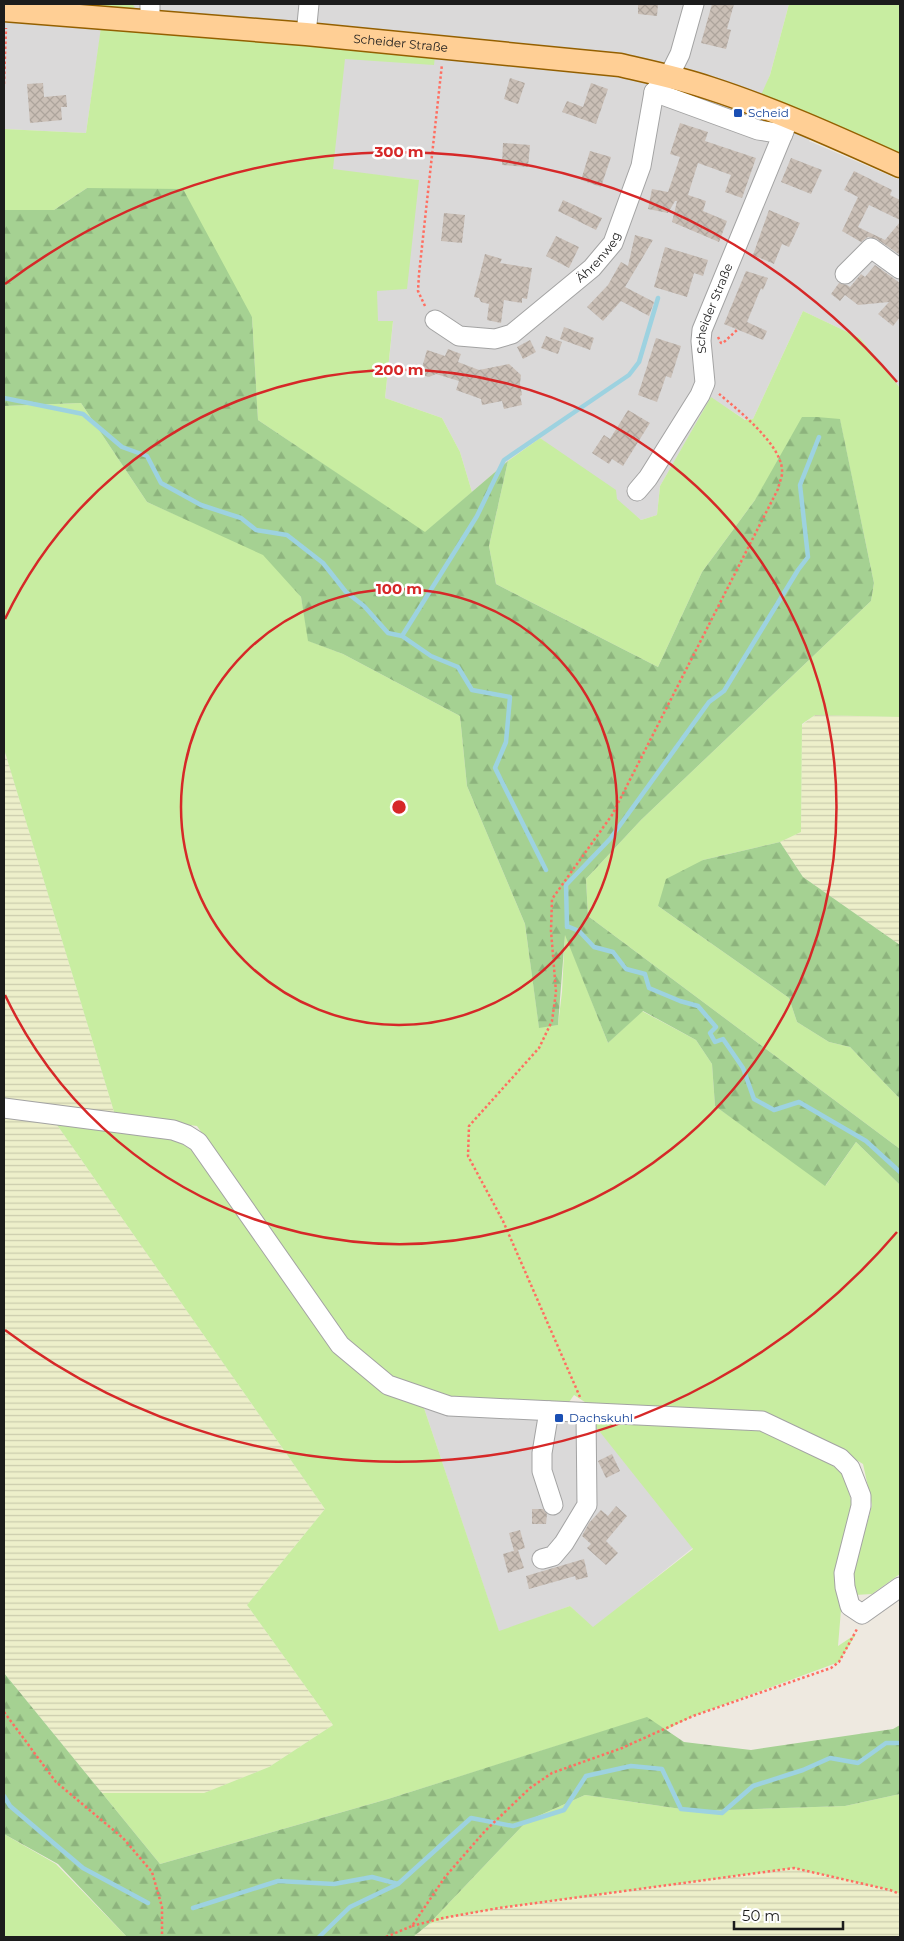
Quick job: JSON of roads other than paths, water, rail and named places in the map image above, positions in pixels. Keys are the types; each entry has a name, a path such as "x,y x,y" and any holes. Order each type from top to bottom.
{"main road":[{"name":"Scheider Straße","path":"5,10 150,13 306,34 444,49 600,62 669,76 734,97 786,127 830,134 900,166"}],"street":[{"path":"306,34 309,4"},
{"path":"694,4 680,54 669,76 654,92 758,130 786,127"},
{"name":"Ährenweg","path":"435,320 459,336 495,339 512,334 592,268 613,243 641,166 654,92"},
{"name":"Scheider Straße","path":"637,491 653,470 700,395 705,383 701,341 702,330 786,127"},
{"path":"845,274 871,248 900,269"},
{"path":"4,1108 172,1130 187,1135 198,1142 340,1345 388,1385 449,1406 762,1421 840,1458 850,1468 861,1496 861,1506 844,1573 845,1588 850,1606 862,1614 900,1587"},
{"path":"550,1412 542,1453 542,1471 553,1506"},
{"path":"542,1559 553,1556 564,1543 587,1504 586,1414"}],"waterway":[{"path":"402,636 477,516 504,460 629,375 639,362 658,298"},
{"path":"4,398 83,414 122,447 147,456 161,483 201,505 241,518 256,530 287,535 323,563 346,592 364,606 388,633 402,636 431,656 458,667 472,690 510,697 506,742 495,768 546,870"},
{"path":"567,927 566,885 610,839 709,702 724,691 798,570 808,557 800,485 819,437"},
{"path":"567,926 579,931 594,947 613,952 626,969 645,974 649,988 680,1001 698,1006 716,1027 710,1033 715,1042 723,1039 743,1068 754,1099 774,1110 799,1102 866,1141 900,1172"},
{"path":"193,1908 278,1881 334,1884 372,1877 398,1884 471,1818 513,1826 564,1810 586,1776 631,1766 662,1769 681,1809 722,1813 753,1786 803,1770 830,1758 858,1763 886,1743 900,1743"},
{"path":"4,1796 10,1806 83,1868 148,1903"},
{"path":"319,1937 350,1907 398,1884"}],"place":[{"name":"Scheid","path":"738,113"},
{"name":"Dachskuhl","path":"559,1418"}]}
